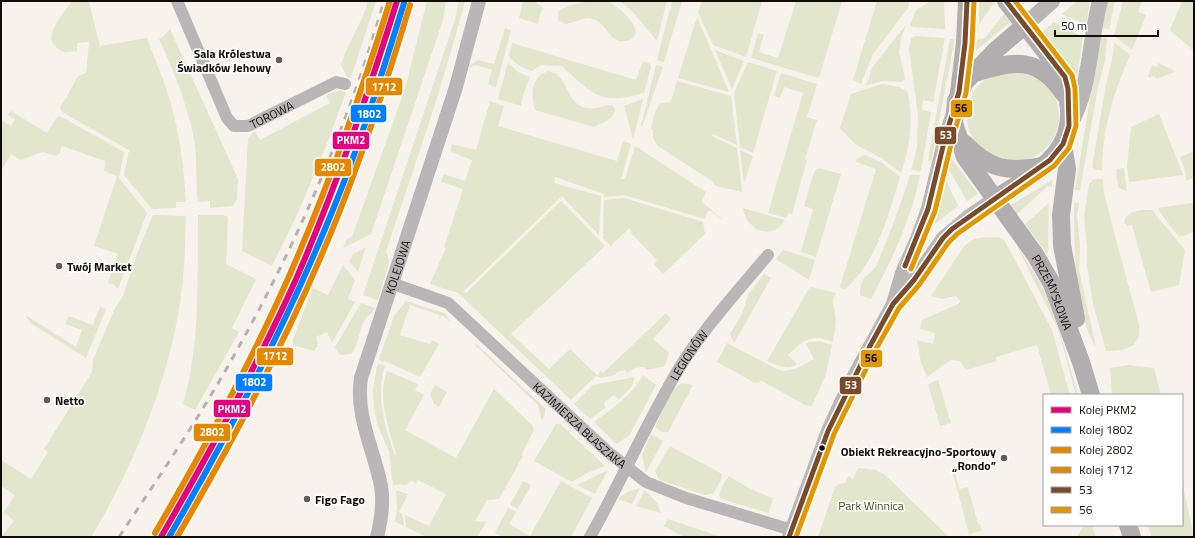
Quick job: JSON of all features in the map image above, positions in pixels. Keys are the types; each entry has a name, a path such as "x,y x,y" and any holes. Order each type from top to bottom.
{"main road":[{"path":"966,1 965,38 959,92 954,111 956,134 979,158 992,165 1008,170 1042,166"},
{"path":"1006,1 1065,77 1070,108 1069,126"},
{"path":"959,92 972,74 996,50 1052,1"},
{"path":"994,199 1042,166 1057,153 1062,144 1069,126 1076,114 1087,74 1100,1"},
{"path":"972,74 1009,62 1027,64 1041,71 1058,85 1068,99"},
{"name":"PRZEMYSŁOWA","path":"956,134 965,157 1044,270 1061,304 1091,394"},
{"name":"PRZEMYSŁOWA","path":"1062,144 1066,169 1061,231 1062,245 1081,362"},
{"path":"1128,526 1132,537"}],"street":[{"name":"TOROWA","path":"176,1 227,118 234,126 248,126 336,82 345,84"},
{"name":"KOLEJOWA","path":"377,537 380,524 381,487 362,415 360,383 391,283 456,87 478,1"},
{"path":"790,534 831,424 849,385 893,304 902,273 928,209 945,138 954,111"},
{"path":"893,304 914,280 943,238 969,216 994,199"},
{"name":"LEGIONÓW","path":"590,537 609,503 625,467 679,369 706,331 768,255"},
{"name":"KAZIMIERZA BŁASZAKA","path":"391,283 448,302 608,452 625,467 646,482 657,488 790,534"}],"green space":[{"path":"72,1 91,1 89,2 100,46 147,38 169,96 179,140 186,202 176,202 176,208 152,209 124,175 129,150 62,112 60,107 66,98 68,99 67,96 78,76 86,73 89,42 77,43 77,52 62,52 52,42 53,30 60,17"},
{"path":"368,1 376,1 351,78 347,77 341,65"},
{"path":"427,1 446,1 443,20 371,234 343,248 347,239 352,237 405,89"},
{"path":"459,1 465,1 438,95 386,251 389,262 378,300 363,295 455,19"},
{"path":"523,1 534,1 543,7 538,24 519,18"},
{"path":"588,1 609,2 614,5 626,15 635,28 636,34 633,38 626,41 615,39 595,19 583,19 565,24 558,20 558,11 568,6"},
{"path":"620,1 667,1 657,41 633,12"},
{"path":"672,1 682,1 664,62 657,60"},
{"path":"702,1 762,1 746,57 713,45 698,12"},
{"path":"796,1 842,1 819,78 751,58 758,33 764,35 759,52 778,58"},
{"path":"877,1 909,1 908,8 873,54 861,84 853,80"},
{"path":"931,1 944,1 945,29 912,27 910,25 916,10"},
{"path":"979,1 995,2 979,24"},
{"path":"1077,1 1090,1 1086,25 1062,14"},
{"path":"1108,1 1115,1 1109,29 1102,28"},
{"path":"1123,1 1142,1 1138,12 1146,15 1132,50 1114,36"},
{"path":"1182,1 1194,1 1194,51 1170,30"},
{"path":"1004,14 1010,22 976,51 977,40 985,38"},
{"path":"697,17 729,92 678,78"},
{"path":"1054,22 1083,37 1077,77 1042,32"},
{"path":"906,25 901,38 899,52 905,79 901,82 882,81 865,86 869,79 871,69"},
{"path":"505,28 511,30 496,87 488,84 492,70 475,65 469,68 470,65 478,60 494,64"},
{"path":"170,29 238,179 237,199 233,206 210,208 210,201 198,202 193,134 179,86 159,39"},
{"path":"916,36 945,38 933,102 923,100 922,110 931,112 921,171 911,170 917,147 918,115 909,49 911,38"},
{"path":"1100,37 1107,38 1105,61 1098,87 1080,190 1075,190"},
{"path":"950,39 954,39 954,43 931,163 928,160"},
{"path":"1114,42 1130,55 1110,111 1104,139 1102,170 1095,170 1092,167"},
{"path":"512,43 636,80 643,61 649,63 651,66 644,93 629,97 608,98 591,91 582,85 562,66 542,65 532,71 528,70 516,63 509,56"},
{"path":"715,50 744,61 732,89"},
{"path":"508,62 518,72 530,77 523,95 521,106 498,99"},
{"path":"748,62 777,71 753,153 740,147 734,93"},
{"path":"1158,63 1172,69 1175,72 1156,79 1154,76 1149,78 1148,76 1152,65 1157,67"},
{"path":"656,65 663,67 642,127 641,126"},
{"path":"1013,70 1031,73 1046,83 1056,98 1059,116 1056,134 1046,149 1031,159 1013,162 995,159 980,149 970,134 967,116 970,98 980,83 995,73"},
{"path":"548,71 560,78 575,102 580,106 596,108 612,105 615,109 612,116 607,121 594,127 535,110 533,87 540,75"},
{"path":"781,73 817,84 807,117 817,120 805,159 807,160 792,214 788,214 786,218 768,213 803,93 784,87 780,98 774,96"},
{"path":"677,81 731,96 737,145 713,134 712,136 737,148 742,192 716,186 712,181 658,146 653,138 653,130 651,129 654,114 660,103 671,102"},
{"path":"882,84 899,87 907,91 911,122 907,154 901,173 883,159 855,144 840,128 851,94"},
{"path":"340,90 346,92 328,141 298,213 272,266 242,251 248,138 255,131 260,140 330,103 326,95"},
{"path":"643,99 633,139 624,106"},
{"path":"490,101 504,106 498,126 617,161 623,141 631,144 621,179 625,179 635,146 706,192 702,202 722,219 710,210 707,212 705,219 624,195 604,197 604,194 555,177 554,183 601,196 599,235 562,196 464,291 466,293 561,201 605,246 511,334 549,369 570,349 597,375 601,371 603,373 666,313 671,319 653,339 669,353 665,366 647,370 644,367 635,368 627,373 625,370 617,372 615,375 600,378 596,376 571,400 458,293 430,284 446,248 444,247 463,189 441,182 444,174 465,181 472,160 451,152 452,144 476,150"},
{"path":"11,111 47,133 57,117 60,116 124,152 119,178 147,213 118,289 114,285 108,283 118,254 94,246 117,176 104,171 105,161 62,146 59,154 56,156 43,152 20,160 11,154 1,171 1,126 2,121 11,126 15,119 8,115"},
{"path":"1159,114 1183,175 1129,182 1127,166 1131,127"},
{"path":"740,150 753,156 744,184"},
{"path":"1192,152 1194,157 1194,178 1186,181 1185,170 1180,157"},
{"path":"865,155 881,162 900,177 880,238 873,253 865,267 844,290 840,287 876,169 856,162 856,159"},
{"path":"950,156 978,194 967,201 948,168"},
{"path":"819,168 841,174 816,257 801,252 813,209 804,206 814,172"},
{"path":"1124,168 1127,192 1118,187 1116,169"},
{"path":"910,175 920,175 912,207 900,239 871,299 860,295 860,288 864,279 878,262"},
{"path":"1094,179 1103,179 1104,194 1139,325 1139,336 1134,345 1122,350 1106,351 1093,304 1087,266 1084,216 1089,184"},
{"path":"946,180 958,206 936,223 934,221"},
{"path":"1052,180 1052,187 1048,186 1017,214 1011,205"},
{"path":"624,198 703,222 705,234 663,274 654,264 657,260 631,233 632,232 629,228 611,246 603,238 604,200"},
{"path":"1074,202 1079,203 1077,216 1080,244 1079,270 1096,347 1083,316 1079,297 1075,257"},
{"path":"1049,203 1048,253 1047,254 1025,224"},
{"path":"1191,203 1194,204 1194,232 1179,237 1158,208"},
{"path":"743,208 785,220 780,227 773,230 767,232 760,230 749,222 745,216"},
{"path":"1141,210 1154,210 1155,214 1185,250 1179,285 1151,292 1132,225 1127,226 1124,222 1125,219 1133,212"},
{"path":"153,215 186,216 182,288 170,352 160,385 149,417 122,480 91,537 1,537 14,521 4,512 15,495 1,486 1,460 31,479 48,452 44,449 92,372 93,360 115,308 123,296 137,254"},
{"path":"198,215 227,216 226,264 256,279 232,328 239,332 195,410 183,404 193,358 197,310"},
{"path":"999,237 1004,240 1052,330 1070,394 1051,394 1037,345 996,357 997,361 966,370 960,361 951,360 927,377 921,363 917,340 933,344 935,333 920,329 922,320 958,304 960,301 956,296 942,299 931,296 965,245 974,239"},
{"path":"1015,242 1042,286 1058,325 1078,394 1076,394 1058,329"},
{"path":"366,247 357,271 349,261 353,254"},
{"path":"783,250 815,260 809,280 776,259"},
{"path":"343,265 355,280 348,299 355,302 332,343 327,332 316,337 318,345 314,351 293,345 293,339 313,288 328,295"},
{"path":"764,274 771,278 734,343 730,334 742,314 748,295"},
{"path":"810,287 836,293 833,300 836,321 833,342 825,339 813,338 803,342 788,355 797,364 790,367 782,367 767,361"},
{"path":"406,301 444,313 450,320 449,321 442,315 438,320 440,315 410,305 400,335 430,344 432,340 439,344 420,377 379,359 394,316"},
{"path":"361,303 375,308 363,322 354,350 351,354 340,355 335,347"},
{"path":"100,307 106,309 86,358 32,324 26,317 27,316 76,347 82,330 65,324 69,316 93,325"},
{"path":"819,341 832,345 826,374 812,406 805,405 762,381 755,383 717,362 727,343 777,369 783,371 795,369 814,359 806,344 809,342"},
{"path":"475,343 545,408 545,414 542,420 538,405 474,344"},
{"path":"380,364 385,366 381,389 382,411 395,456 396,454 387,423 384,402 383,391 387,371 418,384 415,390 424,395 405,430 456,458 494,389 532,425 534,430 522,454 523,456 499,499 487,500 475,521 486,522 477,537 427,537 406,527 405,515 429,526 446,494 418,480 416,484 412,480 406,485 393,485 389,452 377,423 374,407 373,391 377,365"},
{"path":"1128,365 1154,368 1161,394 1112,394 1110,368"},
{"path":"643,375 656,385 629,436 616,444 594,422 615,407 633,389"},
{"path":"634,377 631,386 619,399 614,395 604,402 605,408 590,419 574,404 593,385"},
{"path":"938,380 951,423 940,426 928,384"},
{"path":"682,383 693,385 668,432 662,432 655,427 670,396 678,385"},
{"path":"435,385 447,392 439,407 434,404 430,394"},
{"path":"556,424 560,424 605,466 587,473 572,482 534,461"},
{"path":"651,434 663,441 646,472 642,455"},
{"path":"670,446 722,474 722,478 714,493 705,495 659,480 655,471"},
{"name":"Park Winnica","path":"858,468 876,470 885,475 949,537 818,537 835,487 839,484 846,483 848,476 853,479"},
{"path":"608,470 595,494 577,485"},
{"path":"955,473 959,489 968,487 978,524 980,524 982,531 969,534 953,474"},
{"path":"729,476 750,489 773,498 769,513 721,499 719,495"},
{"path":"523,481 531,485 518,509 510,505"},
{"path":"561,481 592,498 571,537 503,537 495,533 508,508 516,512 509,524 530,536"},
{"path":"1183,487 1194,537 1151,537 1148,526 1183,526"},
{"path":"640,488 632,504 617,499 627,492"},
{"path":"396,490 408,494 399,512 402,514 404,526 395,522 397,509"},
{"path":"645,490 657,503 661,513 636,506"},
{"path":"668,519 722,537 684,537 664,526"},
{"path":"1083,526 1092,526 1096,537 1077,537"}],"railway":[{"path":"119,537 205,404 232,359 278,273 299,229 337,139 370,48 384,1"}],"rail line":[{"name":"2802","path":"155,533 226,405 290,274 344,139 390,1"},
{"name":"PKM2","path":"161,537 232,408 266,343 297,277 351,140 397,1"},
{"name":"1802","path":"169,537 214,458 256,378 296,296 332,212 361,135 404,3"},
{"name":"1712","path":"177,537 243,419 284,338 322,255 368,136 410,5"}],"transit line":[{"name":"53","path":"905,266 928,209 945,138 959,92 965,43 967,1"},
{"name":"56","path":"911,269 935,211 952,140 966,93 972,44 974,1"},
{"name":"53","path":"789,537 828,431 870,346 893,304 914,280 943,238 952,229 1050,160 1063,144 1069,126 1068,89 1065,77 1006,1"},
{"name":"56","path":"796,537 834,434 876,349 899,308 919,285 948,243 957,234 1054,166 1069,148 1076,126 1075,88 1072,75 1015,1"}],"place":[{"name":"Sala Królestwa Świadków Jehowy","path":"279,60"},
{"name":"Twój Market","path":"59,266"},
{"name":"Netto","path":"47,400"},
{"name":"Obiekt Rekreacyjno-Sportowy „Rondo”","path":"1004,458"},
{"name":"Figo Fago","path":"307,499"}]}
